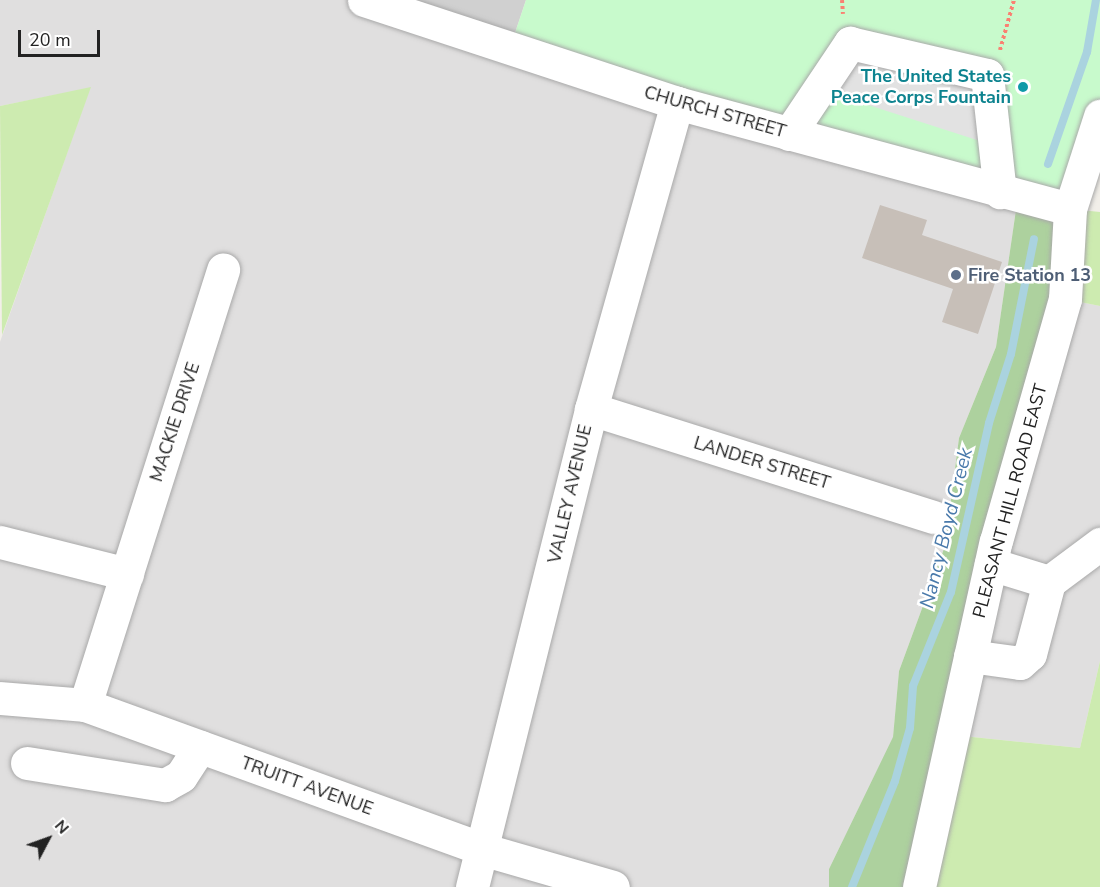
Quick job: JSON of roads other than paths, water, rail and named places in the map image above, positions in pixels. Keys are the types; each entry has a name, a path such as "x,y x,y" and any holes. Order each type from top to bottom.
{"street":[{"name":"CHURCH STREET","path":"364,0 677,103 1000,192 1070,209"},
{"path":"789,134 850,43 987,75 1000,192"},
{"name":"VALLEY AVENUE","path":"472,887 485,850 591,409 677,103"},
{"name":"PLEASANT HILL ROAD EAST","path":"919,887 991,564 1065,300 1070,209 1100,116"},
{"name":"MACKIE DRIVE","path":"85,705 224,269"},
{"name":"LANDER STREET","path":"591,409 933,517"},
{"path":"0,542 127,574"},
{"path":"970,656 1020,663 1030,654 1049,582 1100,544"},
{"path":"991,564 1049,582"},
{"name":"TRUITT AVENUE","path":"0,698 85,705 485,850 613,887"},
{"path":"27,763 165,785 181,776 200,747"}],"waterway":[{"name":"Nancy Boyd Creek","path":"1048,164 1087,52 1096,0"},
{"name":"Nancy Boyd Creek","path":"852,887 895,781 910,728 913,686 951,592 989,423 1011,354 1034,239"}],"place":[{"name":"The United States Peace Corps Fountain","path":"1023,87"},
{"name":"Fire Station 13","path":"956,275"}]}
